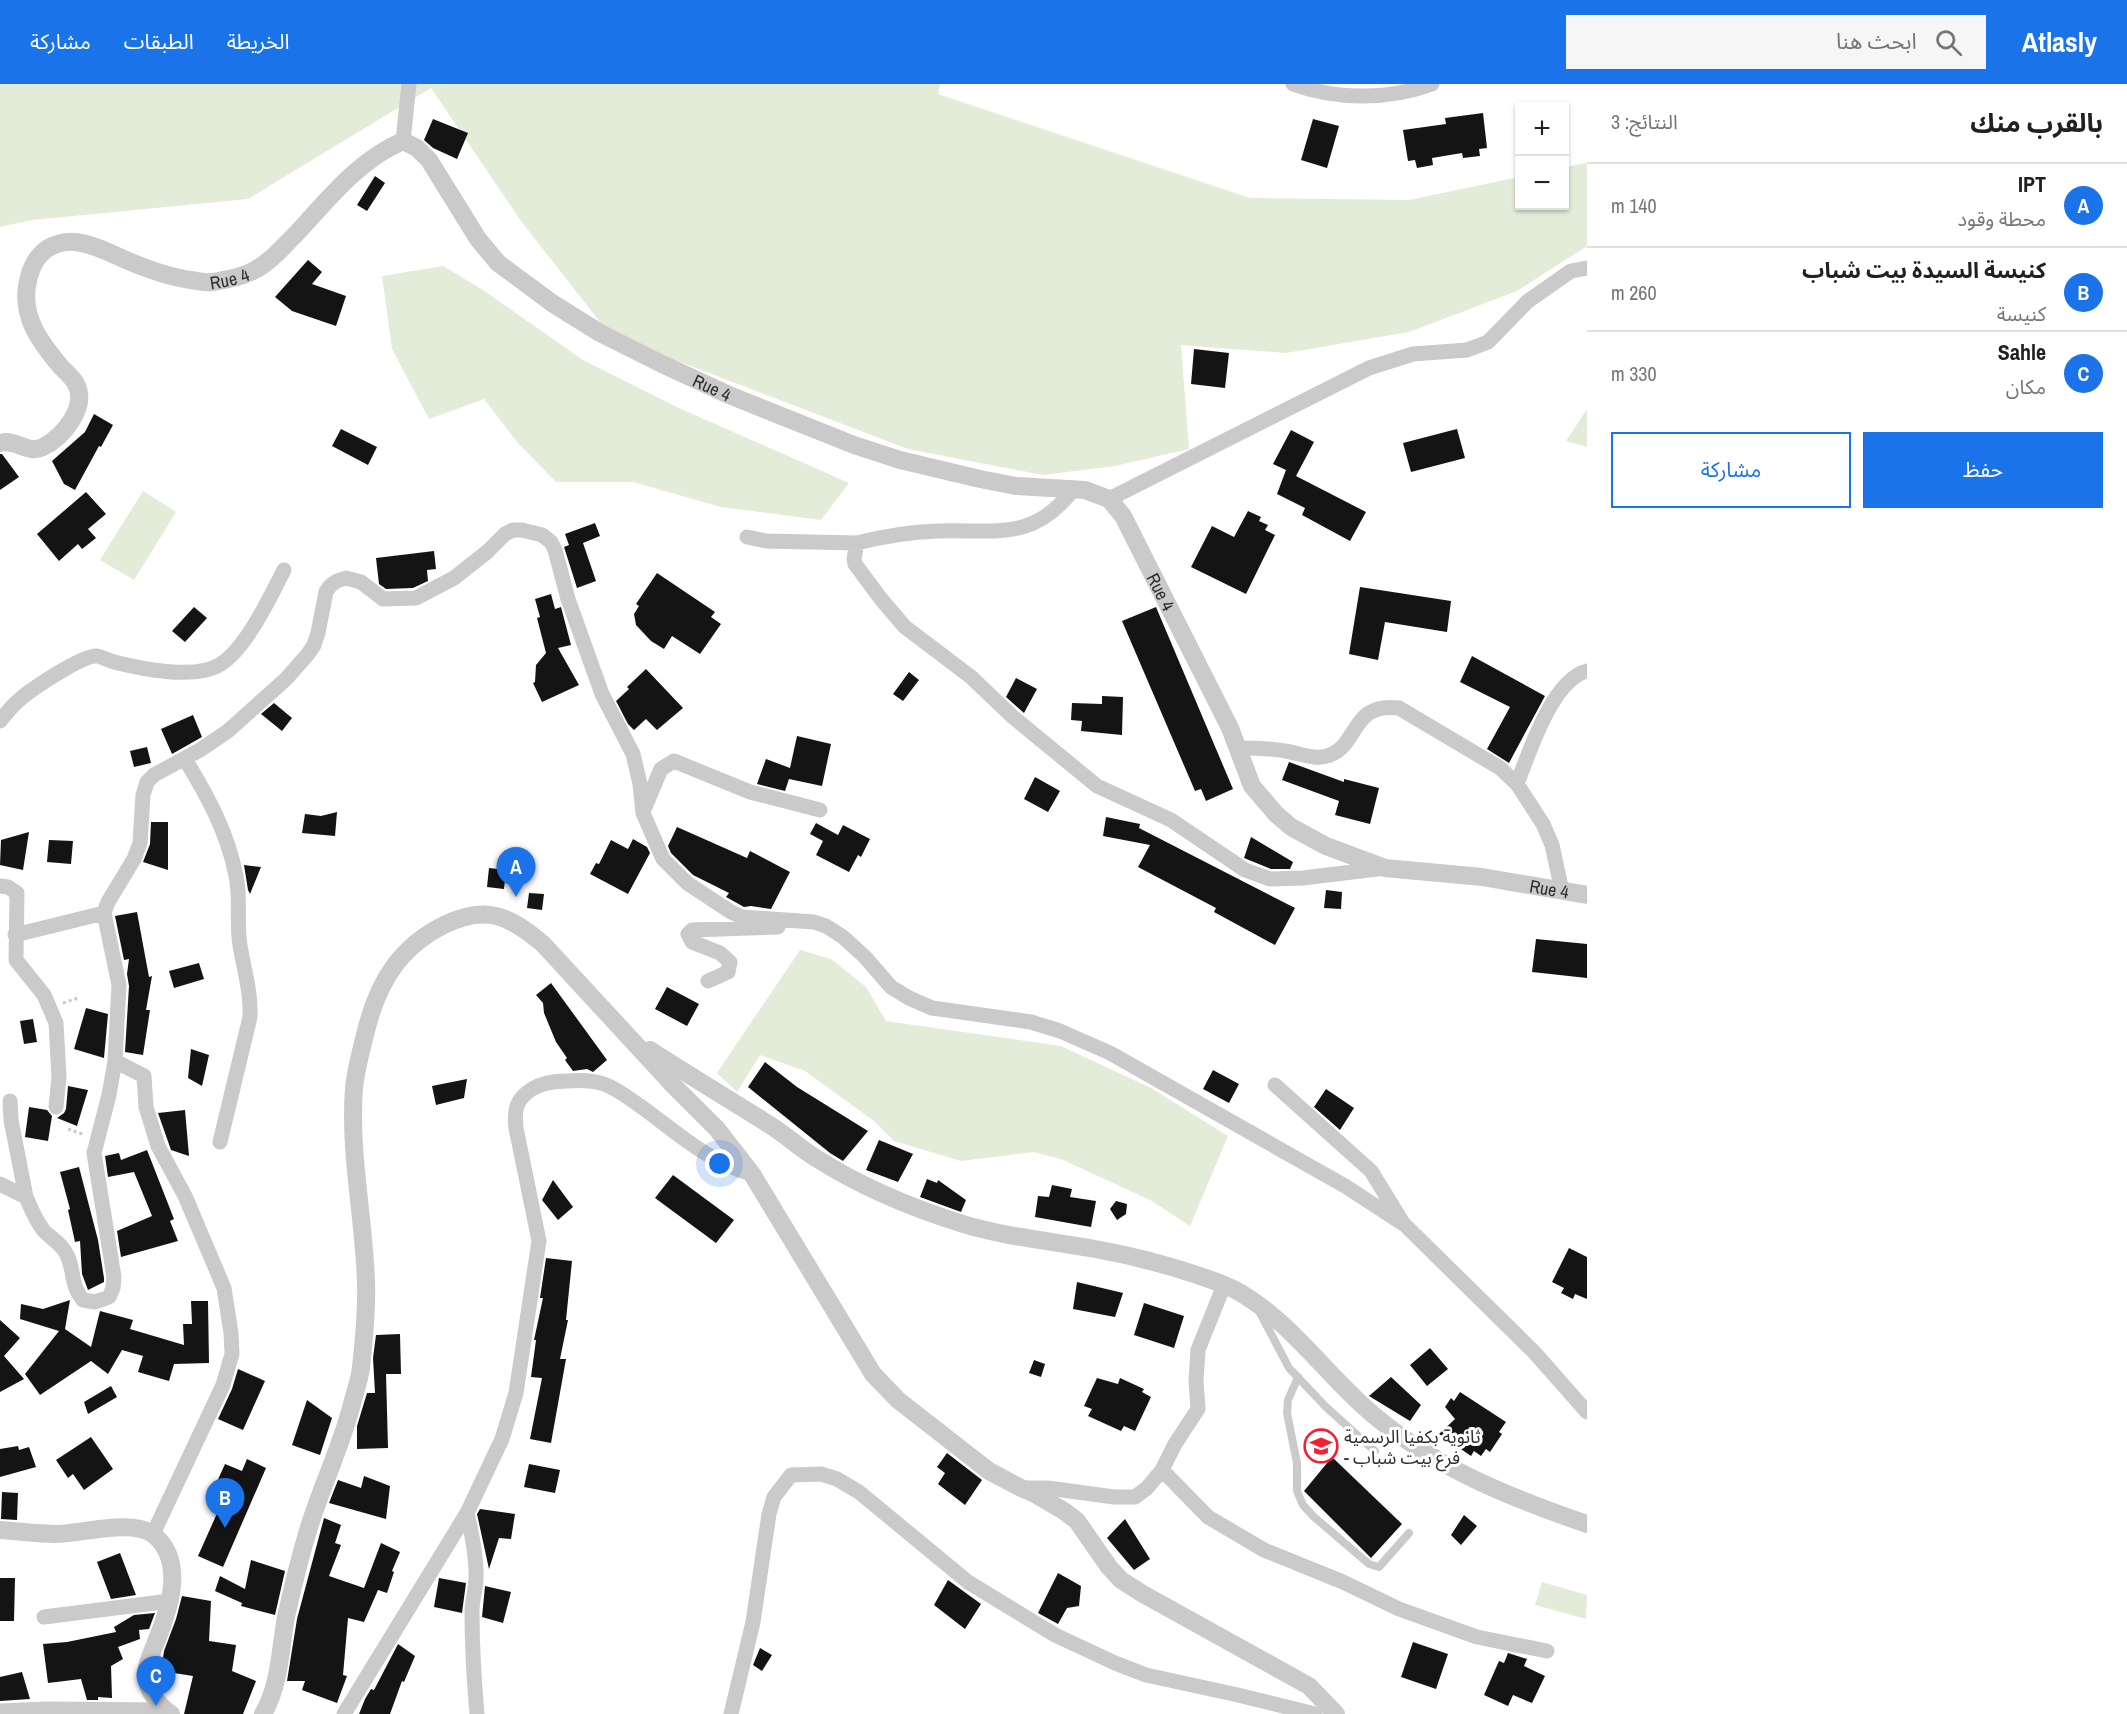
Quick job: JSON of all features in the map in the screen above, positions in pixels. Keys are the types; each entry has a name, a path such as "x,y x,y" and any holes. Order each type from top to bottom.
{"street":[{"path":"403,141 409,84"},
{"path":"1293,84 1324,92 1368,96 1405,91 1432,84"},
{"name":"Rue 4","path":"0,443 12,442 35,450 44,447 69,424 77,410 76,385 32,327 27,308 26,292 30,270 41,253 55,244 74,242 98,248 174,278 211,283 252,272 271,259 363,165 383,150 403,141 417,148 429,160 478,239 498,263 552,303 600,333 662,364 785,419 900,460 1016,486 1085,490 1109,499 1123,516 1197,662 1238,748 1252,786 1276,814 1292,827 1326,846 1385,868 1482,877 1587,895"},
{"path":"1109,499 1369,368 1413,354 1467,350 1488,342 1528,301 1571,272 1587,268"},
{"path":"747,537 766,541 857,543 886,536 921,532 1018,529 1035,523 1052,513 1072,491"},
{"path":"10,1101 11,1120 26,1197 33,1215 66,1252 72,1282 76,1292 83,1300 95,1302 108,1297 113,1288 114,1277 94,1153 115,1062 119,985 104,913 108,902 134,859 140,843 143,795 147,782 154,775 185,759 228,731 286,679 308,654 318,633 326,592 337,580 361,582 383,598 416,598 454,578 487,552 504,534 513,530 522,530 542,535 551,542 555,550 568,599 602,694 633,754 640,784 643,813 663,859 687,883 730,912 742,916 814,922 826,926 843,937 865,957 891,987 932,1008 1031,1022 1060,1031 1110,1053 1345,1186 1405,1225 1534,1352 1587,1412"},
{"path":"857,543 855,564 894,616 971,677 1013,717 1097,786 1171,820 1245,870 1270,879 1304,878 1385,868"},
{"path":"0,721 18,700 79,661 95,656 144,669 194,672 212,669 231,655 248,634 284,570"},
{"path":"1517,784 1545,714 1568,681 1587,671"},
{"path":"1238,748 1270,749 1325,757 1334,754 1367,715 1377,709 1399,708 1490,761 1517,784 1531,803 1552,845 1562,891"},
{"path":"185,759 208,797 227,841 237,877 240,944 251,1000 250,1017 220,1142"},
{"path":"643,813 658,773 665,765 674,761 750,792 820,810"},
{"path":"0,886 8,887 17,893 16,960 44,995 56,1023 59,1077 56,1107"},
{"path":"15,935 104,913"},
{"path":"263,1714 274,1688 286,1617 307,1533 347,1423 361,1370 366,1283 353,1110 355,1085 372,1008 393,967 410,948 431,932 452,921 492,914 524,928 543,944 717,1129 752,1174 873,1374 898,1400 989,1471 1046,1500 1077,1521 1109,1567 1121,1580 1309,1686 1336,1714"},
{"path":"708,981 728,972 730,962 720,953 692,942 688,934 692,930 750,929 814,922"},
{"path":"628,1037 775,1128 816,1158 882,1194 963,1224 1028,1239 1134,1256 1224,1284 1254,1302 1285,1327 1363,1406 1413,1444 1484,1485 1521,1501 1587,1524"},
{"path":"115,1062 144,1076 146,1107 158,1146 185,1196 224,1288 231,1333 232,1354 223,1385 153,1534"},
{"path":"344,1714 467,1514 502,1439 516,1393 539,1241 514,1112 516,1105 524,1096 541,1085 587,1080 603,1084 622,1093 728,1166 752,1174"},
{"path":"1275,1085 1371,1171 1405,1225"},
{"path":"0,1184 26,1197"},
{"path":"1021,1488 1048,1488 1114,1497 1134,1497 1147,1488 1162,1470 1175,1444 1198,1409 1196,1381 1198,1350 1224,1284"},
{"path":"1162,1470 1208,1517 1264,1550 1399,1608 1477,1637 1547,1651"},
{"path":"731,1714 753,1622 765,1537 774,1497 791,1475 821,1474 837,1479 859,1492 968,1582 1055,1635 1146,1675 1315,1714"},
{"path":"467,1514 476,1579 472,1626 477,1714"},
{"path":"0,1530 56,1534 130,1528 153,1534 164,1546 170,1560 172,1587 170,1601 146,1670 150,1690 168,1712"},
{"path":"44,1617 170,1601"},
{"path":"0,1711 168,1712"}],"lane":[{"path":"1254,1302 1289,1368 1326,1407 1375,1451"},
{"path":"1298,1377 1288,1400 1287,1413 1297,1463 1297,1491 1303,1505 1369,1564 1379,1567 1408,1533"}],"green space":[{"path":"0,84 940,84 938,94 1250,198 1409,200 1515,178 1515,210 1569,210 1569,166 1587,163 1587,246 1517,291 1409,332 1286,353 1181,345 1189,449 1115,466 1043,475 908,449 670,358 607,331 521,221 431,88 248,199 32,220 0,227"},
{"path":"443,266 483,290 583,360 679,408 849,483 821,520 721,507 633,482 556,482 518,443 484,399 429,419 392,349 382,276"},
{"path":"1587,409 1587,447 1566,441"},
{"path":"143,491 176,512 134,580 100,560"},
{"path":"800,950 831,959 866,987 886,1021 1061,1046 1151,1088 1228,1136 1190,1226 1152,1201 1061,1159 1033,1152 961,1161 894,1141 874,1121 805,1071 760,1055 737,1092 717,1073"},
{"path":"1542,1582 1587,1595 1586,1619 1535,1605"}],"building":[{"path":"1483,113 1487,148 1479,149 1480,156 1463,158 1462,153 1432,158 1433,165 1417,168 1415,160 1408,161 1403,130 1446,124 1445,118"},
{"path":"433,119 468,133 457,159 433,148 424,140"},
{"path":"1313,119 1339,126 1327,168 1301,160"},
{"path":"375,176 385,183 367,211 357,205"},
{"path":"308,260 322,272 312,284 346,296 336,326 292,311 275,297"},
{"path":"1194,349 1229,353 1225,388 1191,384"},
{"path":"94,414 113,425 75,490 64,484 52,461 85,432"},
{"path":"341,429 377,447 368,465 332,446"},
{"path":"1457,429 1465,458 1411,472 1403,443"},
{"path":"1291,430 1314,442 1296,476 1366,512 1350,541 1302,515 1305,508 1277,494 1286,470 1273,464"},
{"path":"0,454 19,477 0,490"},
{"path":"86,492 106,514 88,529 96,538 82,549 78,544 59,561 37,534"},
{"path":"1248,511 1261,517 1259,521 1268,525 1265,530 1275,535 1246,594 1191,567 1212,526 1234,537"},
{"path":"595,523 600,536 583,543 596,581 577,588 564,547 569,545 565,534"},
{"path":"434,551 436,569 427,570 428,581 413,588 386,589 379,584 376,558"},
{"path":"657,573 715,612 711,617 721,624 700,654 672,636 664,649 651,641 636,625 634,614 639,606 636,604"},
{"path":"1360,587 1451,601 1447,632 1385,622 1378,660 1349,654"},
{"path":"551,594 555,609 561,607 571,645 558,648 579,685 542,702 533,683 535,682 536,665 546,653 537,618 540,617 535,599"},
{"path":"194,607 207,618 185,642 172,631"},
{"path":"1156,607 1233,789 1206,801 1201,789 1195,791 1122,621"},
{"path":"1472,656 1545,696 1509,763 1487,749 1510,707 1460,682"},
{"path":"646,669 683,708 657,730 646,719 634,730 628,724 616,701"},
{"path":"909,672 919,680 903,701 893,694"},
{"path":"1016,678 1037,689 1024,713 1006,697"},
{"path":"1102,696 1123,697 1122,735 1081,731 1082,721 1071,720 1072,703 1102,704"},
{"path":"274,703 292,718 282,731 261,714"},
{"path":"193,715 202,737 172,754 161,729"},
{"path":"797,736 831,744 822,786 789,779 785,791 757,784 766,759 790,768"},
{"path":"147,747 151,763 134,767 130,751"},
{"path":"1289,762 1344,782 1344,779 1379,788 1370,824 1335,815 1339,801 1282,780"},
{"path":"1035,777 1060,791 1048,812 1024,799"},
{"path":"337,812 335,836 302,833 305,814 321,816"},
{"path":"1106,817 1140,824 1139,828 1295,908 1275,945 1214,912 1216,908 1138,867 1150,845 1103,836"},
{"path":"151,822 168,822 168,870 143,862 150,844"},
{"path":"816,823 838,835 843,825 870,839 861,857 858,855 849,872 816,855 823,841 810,834"},
{"path":"677,827 747,858 750,851 790,872 771,909 744,907 726,897 729,893 693,875 671,853 668,846"},
{"path":"29,832 23,870 0,865 1,840"},
{"path":"1251,837 1293,862 1290,869 1271,869 1244,858"},
{"path":"633,839 647,847 650,853 628,894 590,874 596,863 599,864 611,840 628,849"},
{"path":"49,840 73,841 71,864 47,862"},
{"path":"244,865 261,867 250,894 248,890"},
{"path":"489,868 506,870 504,889 487,887"},
{"path":"1326,890 1342,892 1341,909 1324,908"},
{"path":"529,893 544,894 542,910 527,908"},
{"path":"137,912 149,977 152,976 146,1010 150,1010 143,1055 125,1052 129,959 124,960 115,916"},
{"path":"1536,939 1587,944 1587,978 1532,972"},
{"path":"199,963 204,979 174,988 169,971"},
{"path":"551,983 607,1060 593,1072 587,1069 573,1071 556,1042 544,1013 543,1003 536,995"},
{"path":"667,987 699,1004 687,1026 655,1009"},
{"path":"86,1008 108,1014 104,1058 74,1049"},
{"path":"33,1019 37,1042 24,1044 20,1021"},
{"path":"191,1049 209,1055 202,1086 188,1078"},
{"path":"765,1062 797,1087 868,1131 843,1161 748,1087"},
{"path":"1213,1070 1239,1084 1229,1103 1203,1089"},
{"path":"467,1079 464,1098 436,1105 432,1086"},
{"path":"68,1086 88,1090 77,1126 57,1118 66,1109"},
{"path":"1326,1089 1354,1108 1340,1130 1314,1107"},
{"path":"29,1107 47,1110 52,1116 48,1141 25,1137"},
{"path":"185,1110 189,1156 171,1150 158,1113"},
{"path":"879,1140 913,1154 898,1182 866,1170"},
{"path":"147,1150 174,1219 170,1221 178,1241 121,1257 117,1231 152,1216 134,1172 108,1177 105,1156 119,1153 121,1160"},
{"path":"79,1167 98,1240 104,1278 104,1282 88,1290 82,1274 80,1241 75,1242 68,1210 70,1209 60,1172"},
{"path":"673,1175 734,1220 716,1243 655,1198"},
{"path":"927,1179 937,1183 938,1180 966,1200 961,1212 920,1197"},
{"path":"553,1180 573,1207 558,1220 542,1200"},
{"path":"1052,1185 1072,1189 1070,1197 1096,1201 1091,1227 1035,1217 1038,1196 1049,1197"},
{"path":"1116,1201 1127,1204 1126,1214 1117,1220 1110,1209"},
{"path":"1569,1248 1587,1257 1587,1299 1575,1294 1573,1299 1561,1293 1564,1288 1552,1282"},
{"path":"546,1258 572,1261 566,1320 568,1320 560,1359 566,1359 551,1443 530,1439 542,1378 531,1377 536,1340 534,1340 543,1298 540,1298"},
{"path":"1077,1282 1123,1293 1115,1317 1073,1309"},
{"path":"70,1300 65,1329 91,1347 100,1311 133,1320 130,1329 184,1345 183,1324 192,1324 191,1301 208,1301 209,1363 174,1364 169,1381 138,1372 143,1356 122,1350 108,1374 91,1361 40,1395 25,1374 59,1331 20,1319 21,1304 43,1309"},
{"path":"1144,1303 1184,1316 1174,1348 1134,1335"},
{"path":"0,1320 20,1338 4,1356 24,1379 0,1392"},
{"path":"400,1334 401,1374 386,1374 388,1448 357,1449 357,1426 367,1393 375,1393 373,1358 376,1335"},
{"path":"1430,1348 1448,1369 1427,1386 1410,1365"},
{"path":"1034,1360 1045,1364 1041,1377 1029,1373"},
{"path":"238,1369 265,1381 243,1430 218,1419 232,1389"},
{"path":"1391,1377 1421,1405 1410,1421 1369,1396"},
{"path":"1097,1378 1118,1384 1120,1378 1144,1389 1142,1392 1151,1397 1135,1431 1124,1426 1121,1431 1088,1416 1092,1409 1084,1406"},
{"path":"111,1386 117,1397 88,1414 84,1402"},
{"path":"1460,1392 1506,1422 1499,1432 1502,1434 1490,1452 1486,1449 1481,1456 1474,1451 1471,1456 1439,1434 1455,1419 1445,1407 1451,1398 1454,1401"},
{"path":"307,1400 332,1418 320,1455 292,1445"},
{"path":"91,1437 113,1469 84,1490 73,1474 68,1478 56,1460"},
{"path":"18,1446 19,1450 29,1447 36,1467 0,1477 0,1449"},
{"path":"947,1453 982,1480 965,1505 938,1484 945,1473 937,1467"},
{"path":"1332,1457 1402,1524 1371,1558 1304,1491"},
{"path":"247,1459 266,1468 223,1567 198,1556 223,1500 211,1495 225,1464 242,1471"},
{"path":"529,1464 560,1470 555,1493 524,1487"},
{"path":"364,1476 390,1486 386,1519 329,1503 338,1480 361,1488"},
{"path":"2,1492 18,1493 17,1520 1,1519"},
{"path":"480,1509 515,1514 511,1539 499,1538 489,1569 477,1514"},
{"path":"1464,1515 1477,1526 1461,1545 1451,1535"},
{"path":"324,1518 341,1525 335,1543 341,1545 329,1576 364,1588 381,1543 400,1552 392,1571 394,1572 387,1593 378,1590 364,1622 348,1618 343,1675 347,1676 337,1703 302,1690 305,1681 287,1681 297,1619"},
{"path":"1125,1519 1150,1559 1134,1570 1107,1538"},
{"path":"120,1553 136,1595 111,1599 97,1562"},
{"path":"251,1560 285,1571 275,1615 241,1606 242,1603 215,1591 220,1576 245,1589"},
{"path":"1058,1573 1081,1586 1079,1606 1067,1608 1058,1624 1038,1613"},
{"path":"0,1578 15,1578 14,1621 0,1621"},
{"path":"439,1578 466,1583 462,1613 434,1607"},
{"path":"948,1580 981,1604 965,1629 934,1605"},
{"path":"485,1586 511,1592 503,1623 482,1617"},
{"path":"182,1596 211,1601 209,1641 236,1645 232,1671 256,1681 243,1714 184,1714 193,1676 161,1671 164,1651"},
{"path":"155,1613 149,1629 139,1630 140,1639 118,1647 123,1659 111,1666 112,1698 98,1697 98,1700 87,1700 81,1679 48,1683 43,1644 67,1642 116,1632 114,1627 134,1615"},
{"path":"1413,1642 1448,1654 1436,1689 1401,1677"},
{"path":"398,1644 415,1656 404,1682 402,1681 390,1714 359,1714 365,1699 371,1689 374,1690"},
{"path":"760,1648 772,1655 762,1671 753,1665"},
{"path":"1508,1653 1527,1659 1524,1666 1545,1676 1532,1703 1513,1695 1508,1706 1484,1695 1499,1661 1504,1663"},
{"path":"22,1672 30,1699 0,1701 0,1677"}],"place":[{"name":"IPT","path":"516,897"},
{"name":"ثانوية بكفيا الرسمية - فرع بيت شباب","path":"1321,1446"},
{"name":"كنيسة السيدة بيت شباب","path":"225,1528"},
{"name":"Sahle","path":"156,1706"}]}
